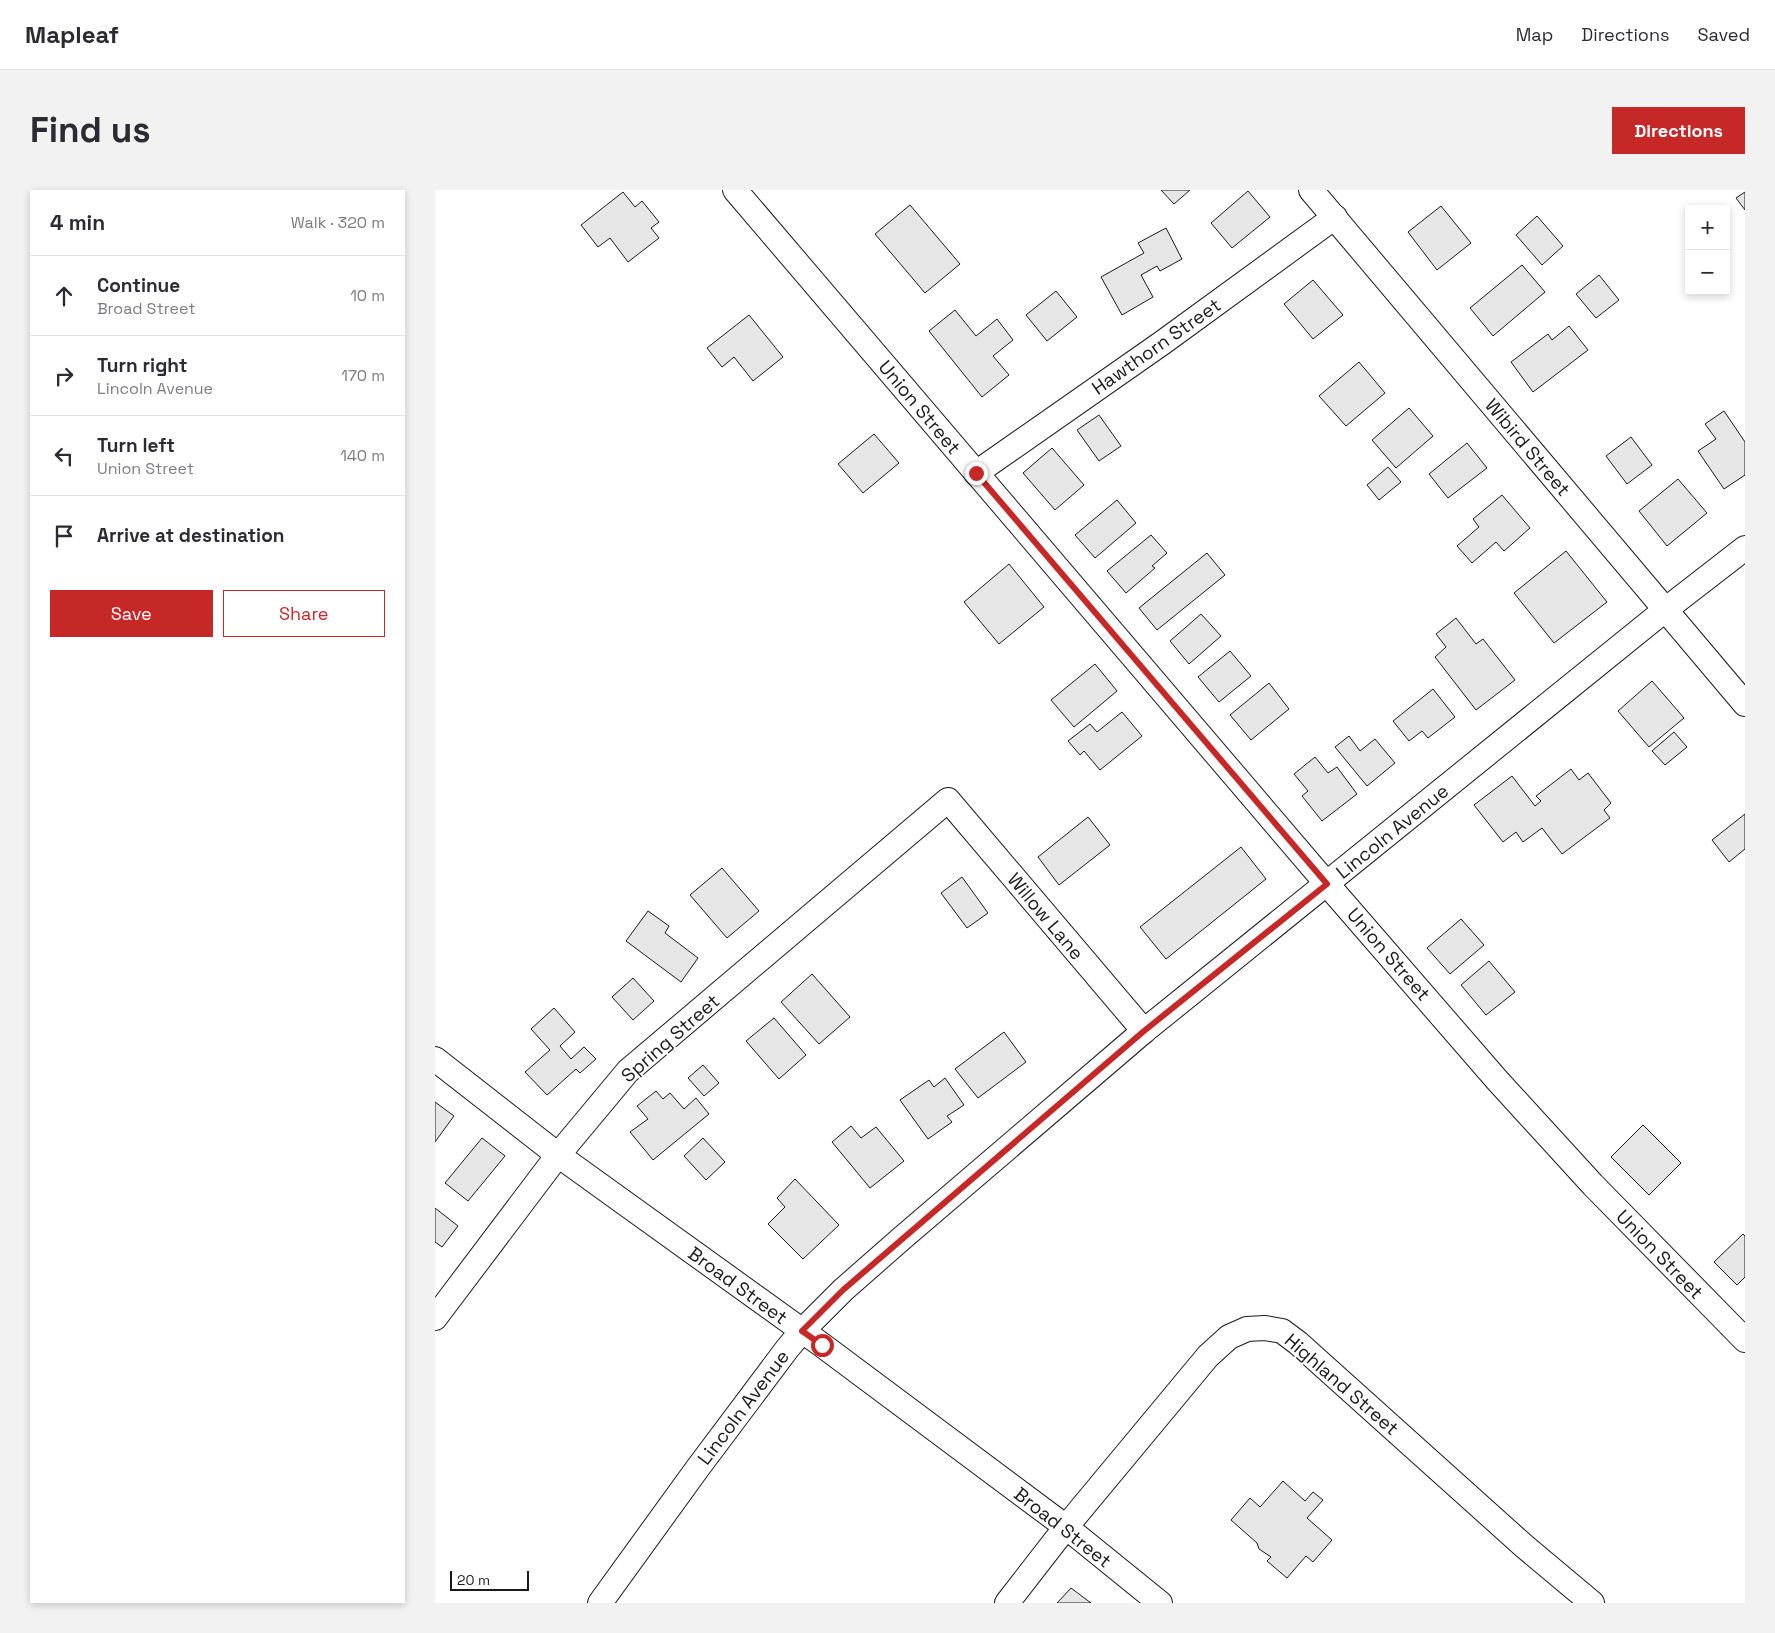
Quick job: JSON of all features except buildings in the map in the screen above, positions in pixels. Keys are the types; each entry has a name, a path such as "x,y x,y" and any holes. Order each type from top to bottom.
{"street":[{"name":"Union Street","path":"735,190 1327,884 1497,1080 1593,1185 1745,1340"},
{"name":"Wibird Street","path":"1311,190 1745,704"},
{"name":"Hawthorn Street","path":"976,473 1162,343 1335,217"},
{"name":"Lincoln Avenue","path":"600,1603 697,1469 802,1331 843,1290 1144,1031 1665,610 1745,548"},
{"name":"Willow Lane","path":"948,800 1144,1031"},
{"name":"Spring Street","path":"435,1318 558,1155 628,1071 948,800"},
{"name":"Broad Street","path":"435,1058 558,1155 802,1331 1066,1528 1160,1603"},
{"name":"Highland Street","path":"1007,1603 1066,1528 1208,1356 1229,1337 1247,1329 1265,1328 1282,1331 1298,1343 1523,1546 1592,1603"}],"route":[{"path":"822,1345 802,1331 843,1290 1144,1031 1327,884 1114,632 976,473"}]}
